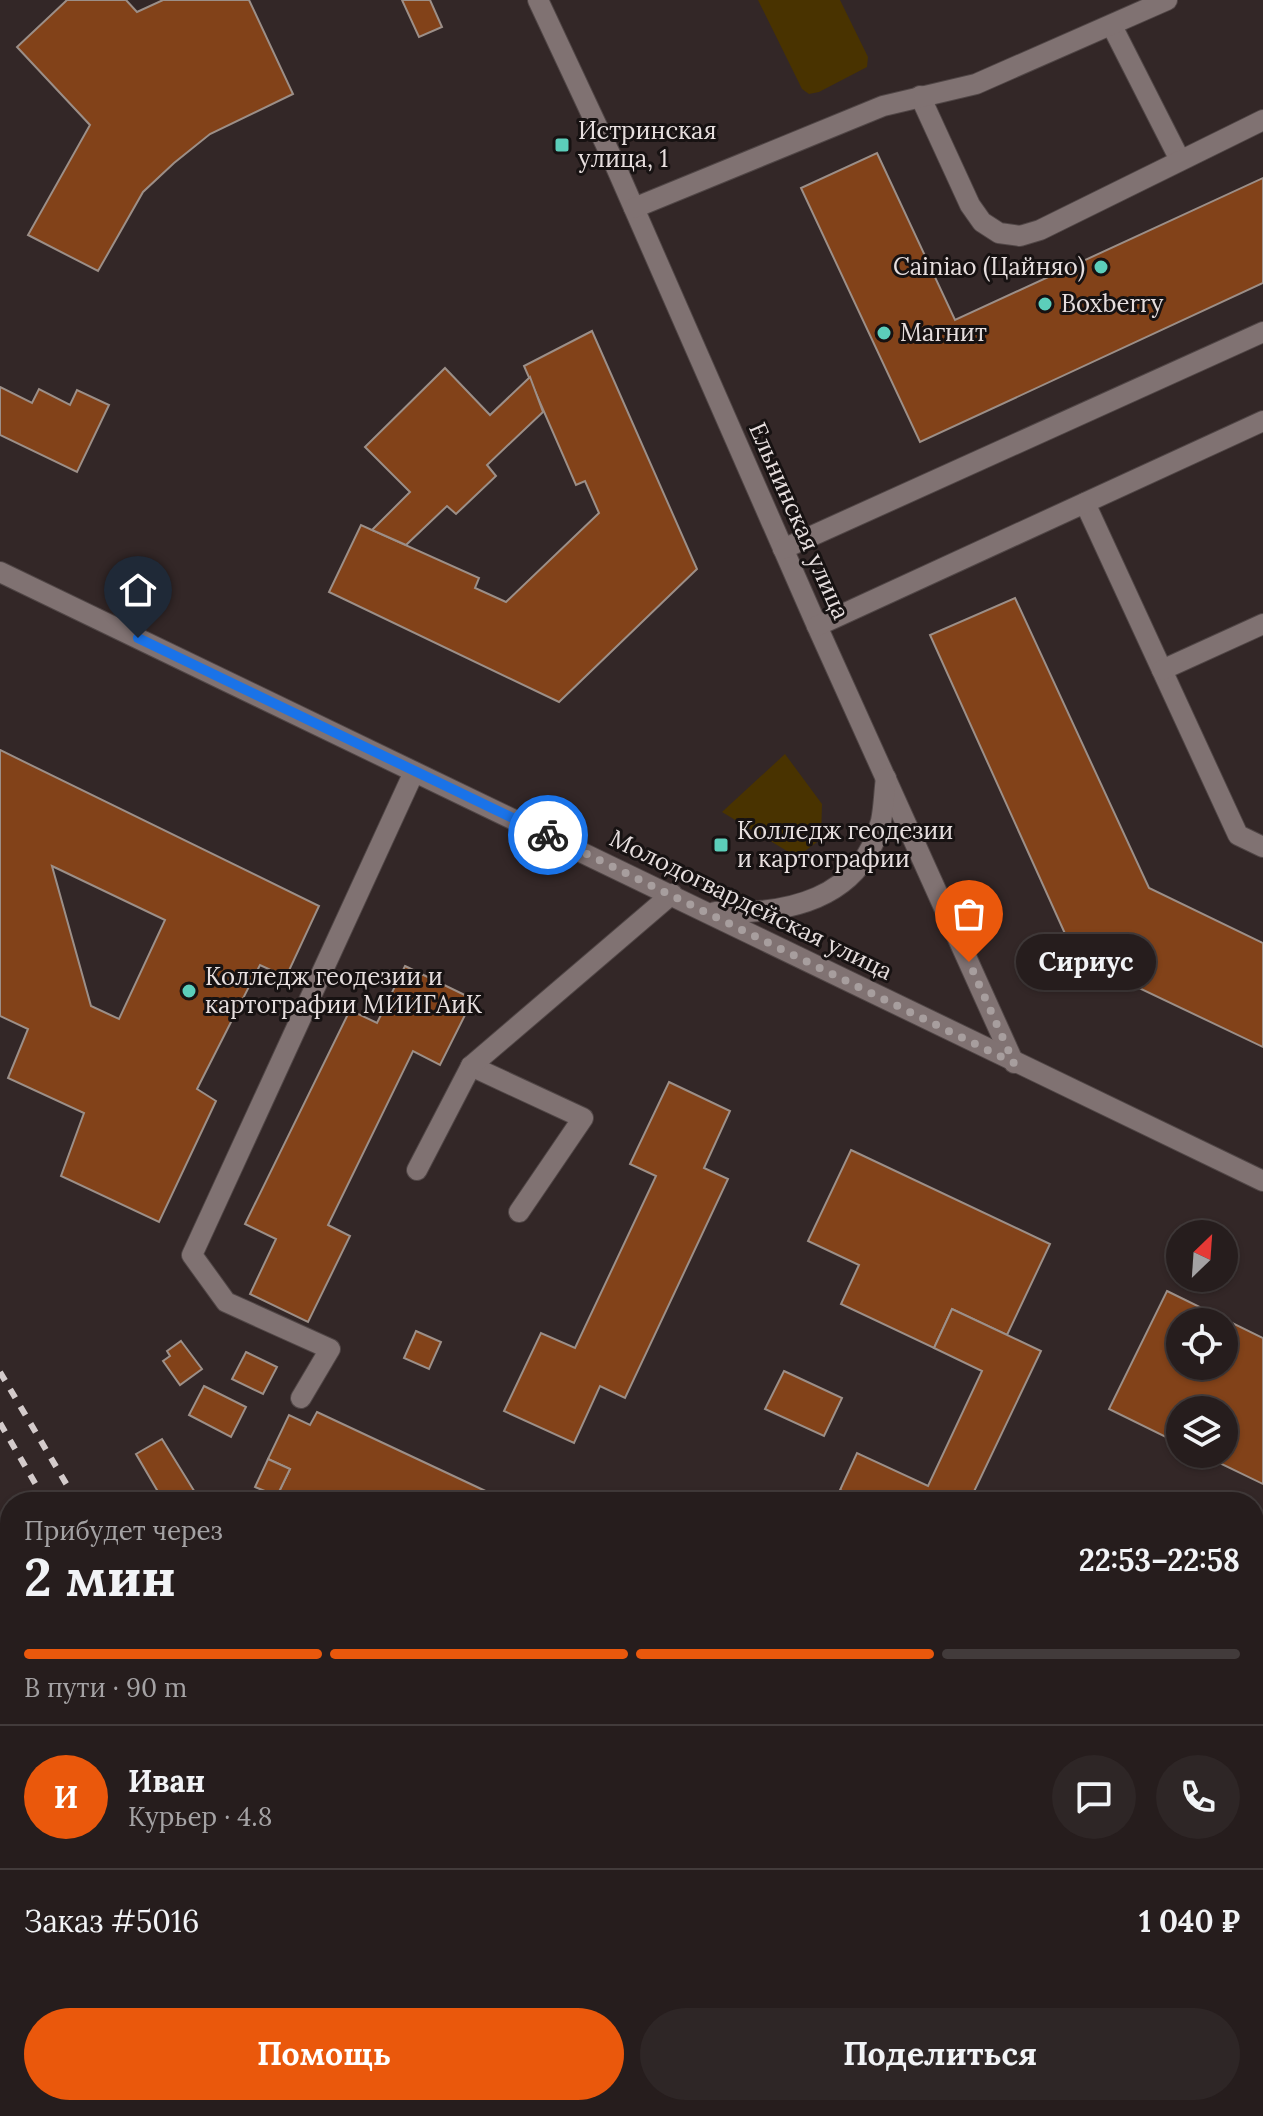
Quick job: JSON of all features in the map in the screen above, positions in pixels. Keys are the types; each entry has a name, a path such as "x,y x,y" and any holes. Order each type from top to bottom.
{"street":[{"name":"Ельнинская улица","path":"538,0 634,208 817,626 1014,1063"},
{"path":"634,208 883,106 976,84 1167,0"},
{"path":"1112,26 1180,160"},
{"path":"920,96 970,205 982,222 999,233 1020,236 1040,230 1263,120"},
{"path":"783,549 1263,332"},
{"path":"817,626 1263,421"},
{"path":"1085,503 1238,835 1263,847"},
{"name":"Молодогвардейская улица","path":"0,572 1263,1181"},
{"path":"1162,670 1263,624"},
{"path":"301,1398 330,1349 226,1302 192,1255 414,772"},
{"path":"707,912 754,914 829,894 851,877 869,853 881,820 886,777"},
{"path":"417,1170 471,1066 672,894"},
{"path":"471,1066 583,1118 519,1212"}],"shaded area":[{"path":"758,0 840,0 868,57 867,67 819,92 809,94 802,89"},
{"path":"785,754 822,804 821,839 797,857 722,812"}],"building":[{"path":"67,0 126,0 137,12 163,0 249,0 293,94 210,134 174,163 143,192 98,271 28,235 90,125 17,47"},
{"path":"402,0 430,0 442,27 419,37"},
{"path":"877,153 955,320 1263,178 1263,283 920,442 801,188"},
{"path":"592,331 697,569 559,702 329,592 361,525 479,578 475,588 506,602 599,513 585,481 576,485 524,366"},
{"path":"445,368 490,415 530,377 543,412 487,465 496,476 456,514 447,506 406,545 372,530 410,492 365,447"},
{"path":"0,387 32,403 39,389 70,405 77,390 109,405 77,472 0,435"},
{"path":"1015,598 1149,888 1263,943 1263,1047 1076,958 930,635"},
{"name":"Колледж геодезии и картографии МИИГАиК","path":"0,750 319,906 286,977 260,965 197,1089 216,1101 159,1222 61,1176 84,1113 8,1078 28,1029 0,1016","holes":["52,866 165,920 119,1019 91,1006"]},
{"path":"405,966 473,999 440,1065 413,1051 328,1225 350,1236 308,1322 250,1294 276,1239 245,1224 350,1010 377,1023"},
{"path":"669,1082 730,1111 704,1168 728,1179 625,1398 600,1386 574,1443 504,1411 541,1333 575,1348 656,1176 630,1164"},
{"path":"851,1150 1050,1244 1007,1335 952,1309 934,1348 841,1304 859,1265 808,1241"},
{"path":"1169,1292 1202,1308 1166,1308 1166,1380 1238,1380 1238,1326 1263,1338 1263,1484 1230,1468 1238,1468 1238,1396 1166,1396 1166,1437 1109,1409"},
{"path":"952,1309 1041,1351 974,1492 840,1490 857,1453 928,1486 982,1371 934,1348"},
{"path":"416,1331 441,1342 429,1369 404,1358"},
{"path":"181,1341 202,1369 180,1385 163,1361 170,1356 167,1351"},
{"path":"246,1352 277,1367 263,1394 232,1379"},
{"path":"784,1371 842,1398 824,1436 765,1409"},
{"path":"204,1386 246,1407 231,1437 189,1415"},
{"path":"317,1412 488,1492 279,1492 290,1469 268,1459 289,1415 310,1425"},
{"path":"162,1439 195,1492 158,1492 136,1454"},
{"path":"268,1459 290,1469 279,1492 255,1487"}],"railway":[{"path":"0,1372 71,1492"},
{"path":"0,1423 40,1492"}],"way so far":[{"path":"548,835 1014,1063 969,962"}],"place":[{"name":"Истринская улица, 1","path":"562,145"},
{"name":"Cainiao (Цайняо)","path":"1101,267"},
{"name":"Boxberry","path":"1045,304"},
{"name":"Магнит","path":"884,333"},
{"name":"Колледж геодезии и картографии","path":"721,845"},
{"name":"Сириус","path":"969,962"},
{"name":"Колледж геодезии и картографии МИИГАиК","path":"189,991"}],"route":[{"path":"138,638 548,835"}]}
